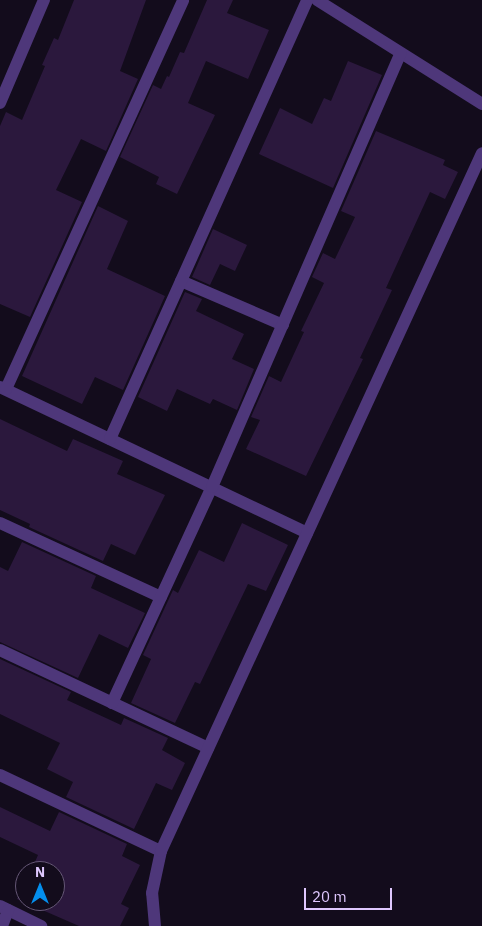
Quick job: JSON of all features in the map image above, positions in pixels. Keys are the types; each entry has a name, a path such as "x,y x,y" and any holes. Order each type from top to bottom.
{"street":[{"path":"0,103 44,0"},
{"path":"183,0 3,388 308,532"},
{"path":"110,439 307,0"},
{"path":"317,0 482,104"},
{"path":"112,703 212,487 401,53"},
{"path":"155,926 152,893 161,851 482,153"},
{"path":"181,281 283,325"},
{"path":"0,523 161,597"},
{"path":"0,650 208,748"},
{"path":"0,776 161,851"},
{"path":"2,926 4,908 41,926"}],"building":[{"path":"74,0 146,0 120,71 138,79 106,151 81,139 56,190 82,202 30,317 0,304 0,126 6,112 22,120 45,66 42,65 54,38 58,40"},
{"path":"207,0 233,0 227,13 269,30 248,79 206,61 188,103 215,115 177,194 156,184 159,177 120,157 153,85 161,89 167,76 169,77 180,52 184,53"},
{"path":"348,61 382,75 333,188 259,154 280,108 312,124 324,98 331,101"},
{"path":"376,131 445,160 443,165 458,172 445,199 430,192 386,288 392,290 360,358 363,359 306,476 246,449 260,420 251,417 269,376 281,382 304,332 301,331 324,283 312,277 323,253 335,259 355,217 341,211"},
{"path":"98,206 128,221 107,269 165,296 123,390 95,377 82,404 22,376"},
{"path":"213,229 247,245 235,271 220,264 210,285 192,277"},
{"path":"185,292 202,299 196,311 244,334 232,359 254,369 237,410 213,399 210,404 177,389 167,411 138,397"},
{"path":"0,419 67,451 73,439 123,461 117,474 165,495 135,555 111,544 103,561 29,527 30,524 0,510"},
{"path":"242,523 288,545 266,591 248,584 200,684 195,682 175,723 131,703 151,659 143,655 173,590 178,593 199,550 224,562"},
{"path":"22,542 96,576 91,588 145,613 128,648 99,634 78,678 0,642 0,567 8,571"},
{"path":"0,659 71,692 67,700 121,725 124,718 168,738 162,750 185,763 172,790 156,783 134,829 66,797 73,782 47,769 60,743 0,714"},
{"path":"0,807 50,831 59,812 127,844 122,856 140,865 121,904 129,908 120,926 79,926 45,911 65,911 65,861 35,861 38,855 0,837"}]}
